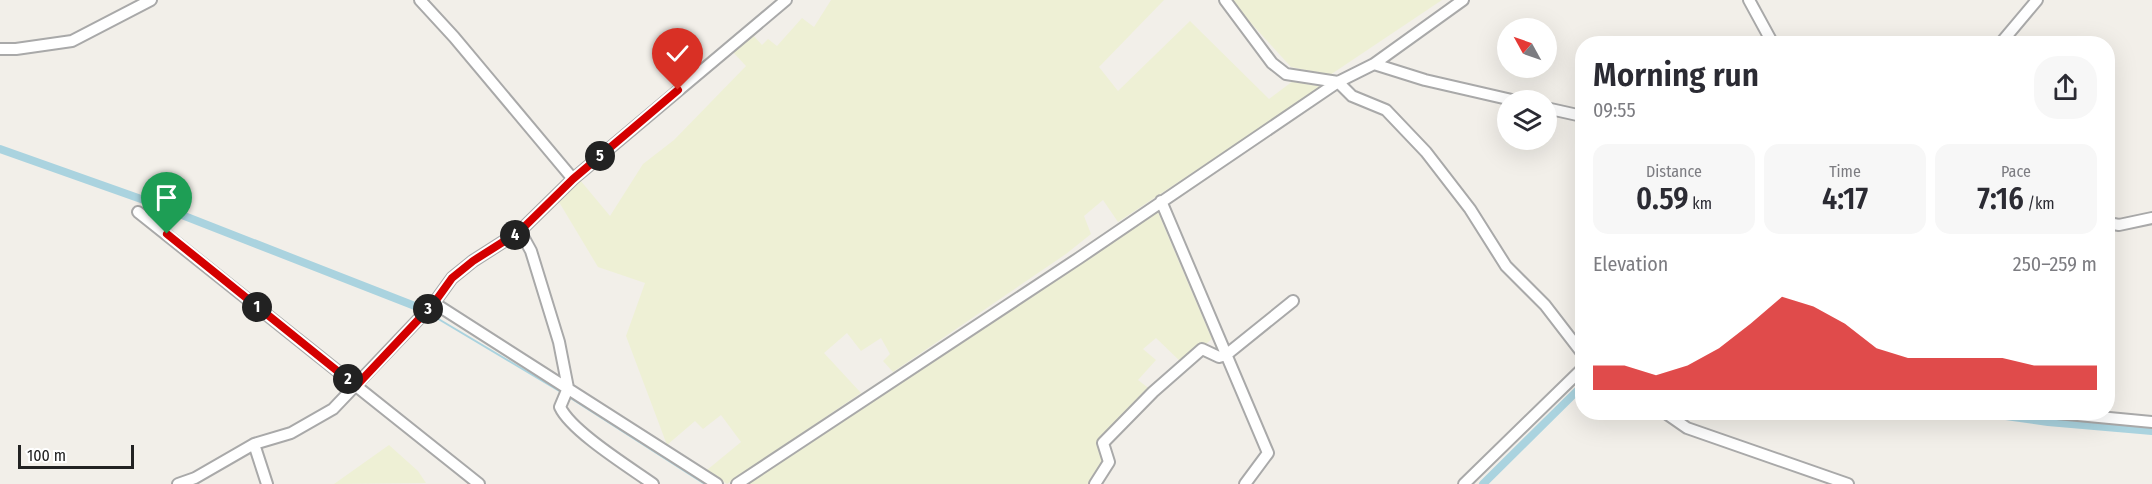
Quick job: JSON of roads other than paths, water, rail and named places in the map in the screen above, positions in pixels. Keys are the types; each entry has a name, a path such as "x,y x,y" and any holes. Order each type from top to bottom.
{"street":[{"path":"0,49 16,50 72,41 151,0"},
{"path":"420,0 454,37 573,179"},
{"path":"178,484 195,478 254,444 291,433 333,409 429,309 452,278 473,261 520,231 573,179 786,0"},
{"path":"1225,0 1272,63 1286,74 1338,82 1352,96 1386,110 1426,152 1470,209 1506,266 1545,305 1575,344"},
{"path":"737,484 1338,82 1374,64 1463,0"},
{"path":"1749,0 1769,36"},
{"path":"2008,36 2037,0"},
{"path":"1374,64 1425,80 1497,97"},
{"path":"1557,110 1575,114"},
{"path":"1161,201 1268,453 1245,484"},
{"path":"138,212 479,484"},
{"path":"2115,224 2152,218"},
{"path":"520,231 531,252 559,342 566,392 560,407 571,422 653,484"},
{"path":"1095,484 1109,462 1103,443 1153,392 1202,349 1218,357 1227,356 1293,301"},
{"path":"429,309 717,484"},
{"path":"1464,484 1575,376"},
{"path":"2115,419 2152,422"},
{"path":"1676,420 1687,428 1848,484"},
{"path":"254,444 267,484"}],"waterway":[{"path":"0,149 141,199 420,308"},
{"path":"430,314 561,392"},
{"path":"1483,484 1575,393"},
{"path":"569,397 705,484"},
{"path":"2034,420 2152,431"}]}
